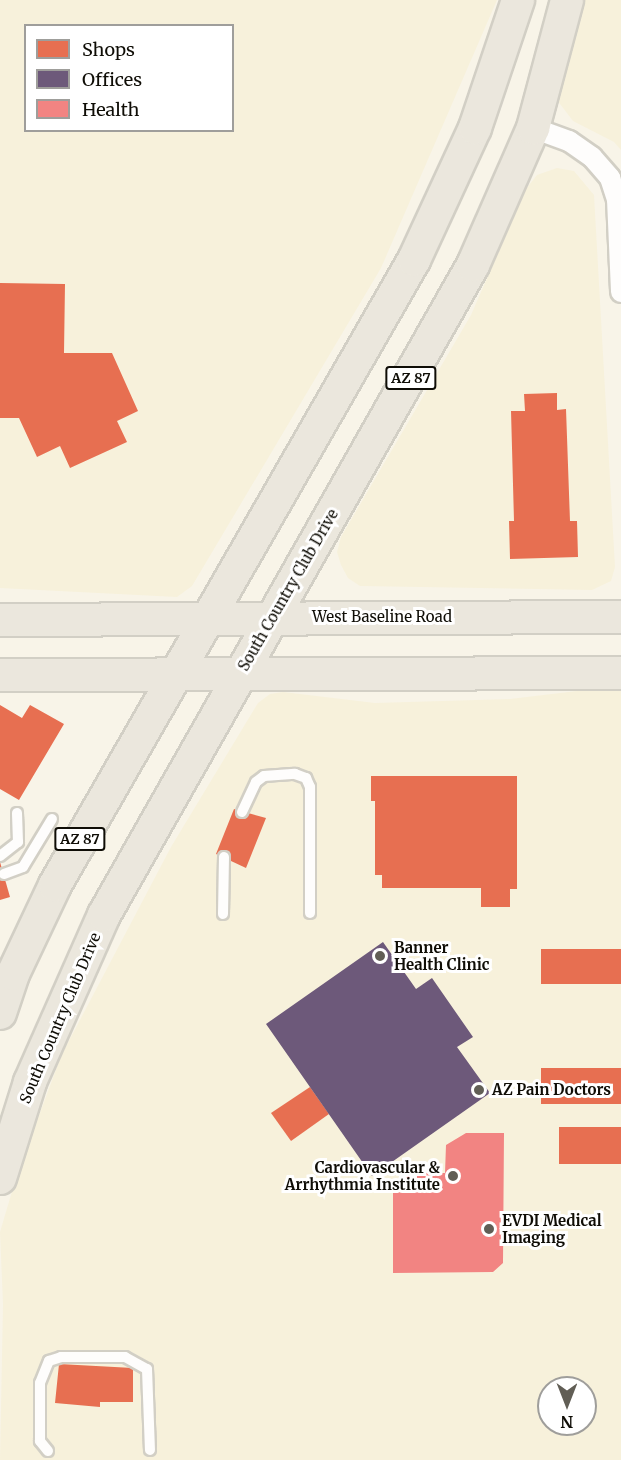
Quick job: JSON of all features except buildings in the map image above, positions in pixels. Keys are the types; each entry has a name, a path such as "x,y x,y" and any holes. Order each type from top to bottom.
{"main road":[{"name":"AZ 87","path":"0,1013 7,971 416,256 475,128 518,0"},
{"name":"South Country Club Drive","path":"0,1178 30,1082 104,915 270,618 455,302 533,128 567,0"},
{"name":"West Baseline Road","path":"0,620 621,617"},
{"path":"0,675 621,673"}],"street":[{"path":"533,128 569,141 592,157 610,178 617,200 621,292"}],"lane":[{"path":"242,812 256,782 264,776 295,774 306,778 310,787 310,913"},
{"path":"0,856 18,842 17,813"},
{"path":"4,874 22,867 52,819"},
{"path":"223,914 224,857"},
{"path":"48,1451 40,1441 40,1383 49,1361 61,1357 125,1357 147,1369 150,1450"}],"shaded area":[{"path":"0,0 497,0 381,268 192,586 177,597 0,588"},
{"path":"584,0 621,0 621,150 614,142 573,121 557,100"},
{"path":"557,168 574,171 594,195 615,567 611,581 592,590 360,586 348,578 341,565 337,552 341,537 471,315 526,189 537,175"},
{"path":"577,691 621,691 621,1460 0,1460 3,1304 0,1232 16,1178 61,1056 171,847 258,703 270,694 283,692 375,703 510,699"}],"place":[{"name":"Banner Health Clinic","path":"380,956"},
{"name":"AZ Pain Doctors","path":"479,1090"},
{"name":"Cardiovascular & Arrhythmia Institute","path":"453,1176"},
{"name":"EVDI Medical Imaging","path":"489,1229"}]}
